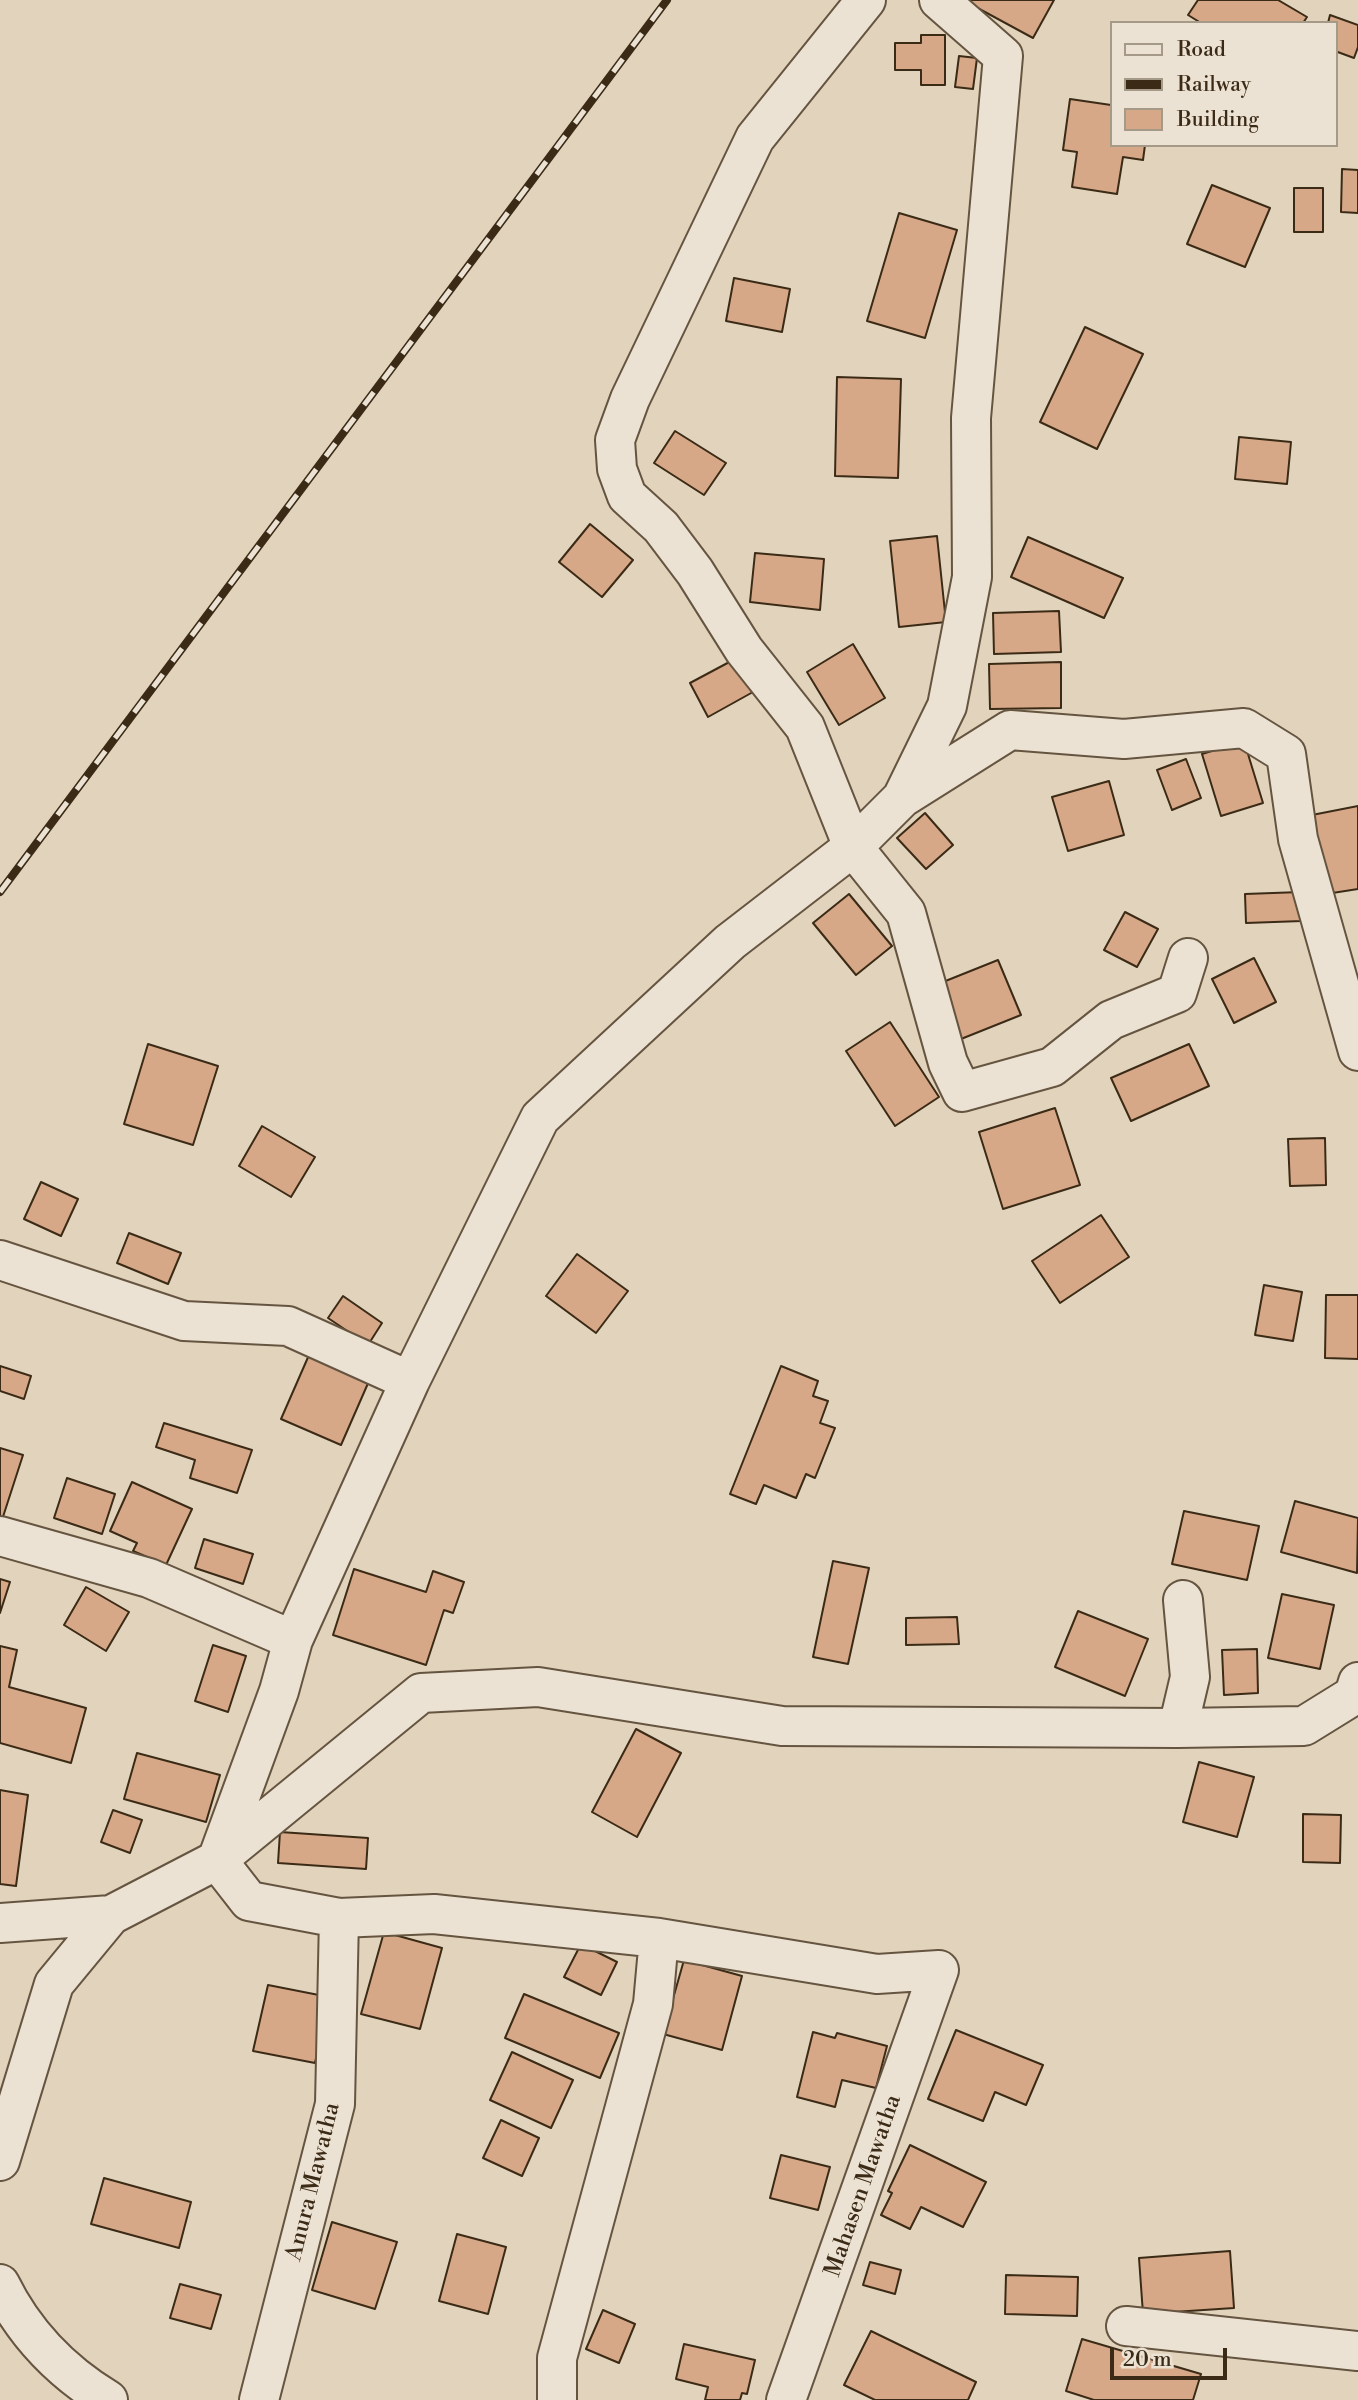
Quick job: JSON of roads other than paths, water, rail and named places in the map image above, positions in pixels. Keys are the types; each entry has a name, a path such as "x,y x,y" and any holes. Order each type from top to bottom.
{"street":[{"path":"866,0 755,138 630,399 615,440 617,469 627,496 661,527 695,572 744,650 805,727 853,847 906,913 948,1063 962,1092 1052,1067 1111,1020 1177,993 1188,958"},
{"path":"902,798 947,706 972,577 971,418 1003,56 939,0"},
{"path":"217,1860 279,1691 293,1640 410,1381 540,1118 730,942 853,847 902,798 1010,730 1124,739 1244,728 1286,754 1298,839 1358,1051"},
{"path":"0,1260 184,1321 288,1326 410,1381"},
{"path":"0,1536 149,1578 293,1640"},
{"path":"1178,1728 1190,1677 1183,1600"},
{"path":"0,2161 54,1984 111,1916 217,1860 421,1693 538,1687 782,1726 1178,1728 1304,1726 1354,1695 1358,1682"},
{"path":"217,1860 249,1901 339,1918 434,1914 659,1938 653,2004 557,2358 557,2400"},
{"path":"0,1923 111,1916"},
{"name":"Anura Mawatha","path":"259,2400 335,2104 339,1918"},
{"name":"Mahasen Mawatha","path":"659,1938 877,1974 939,1970 786,2400"},
{"path":"0,2284 17,2318 85,2394"},
{"path":"1126,2326 1358,2351"}],"railway":[{"path":"0,892 667,0"}]}
